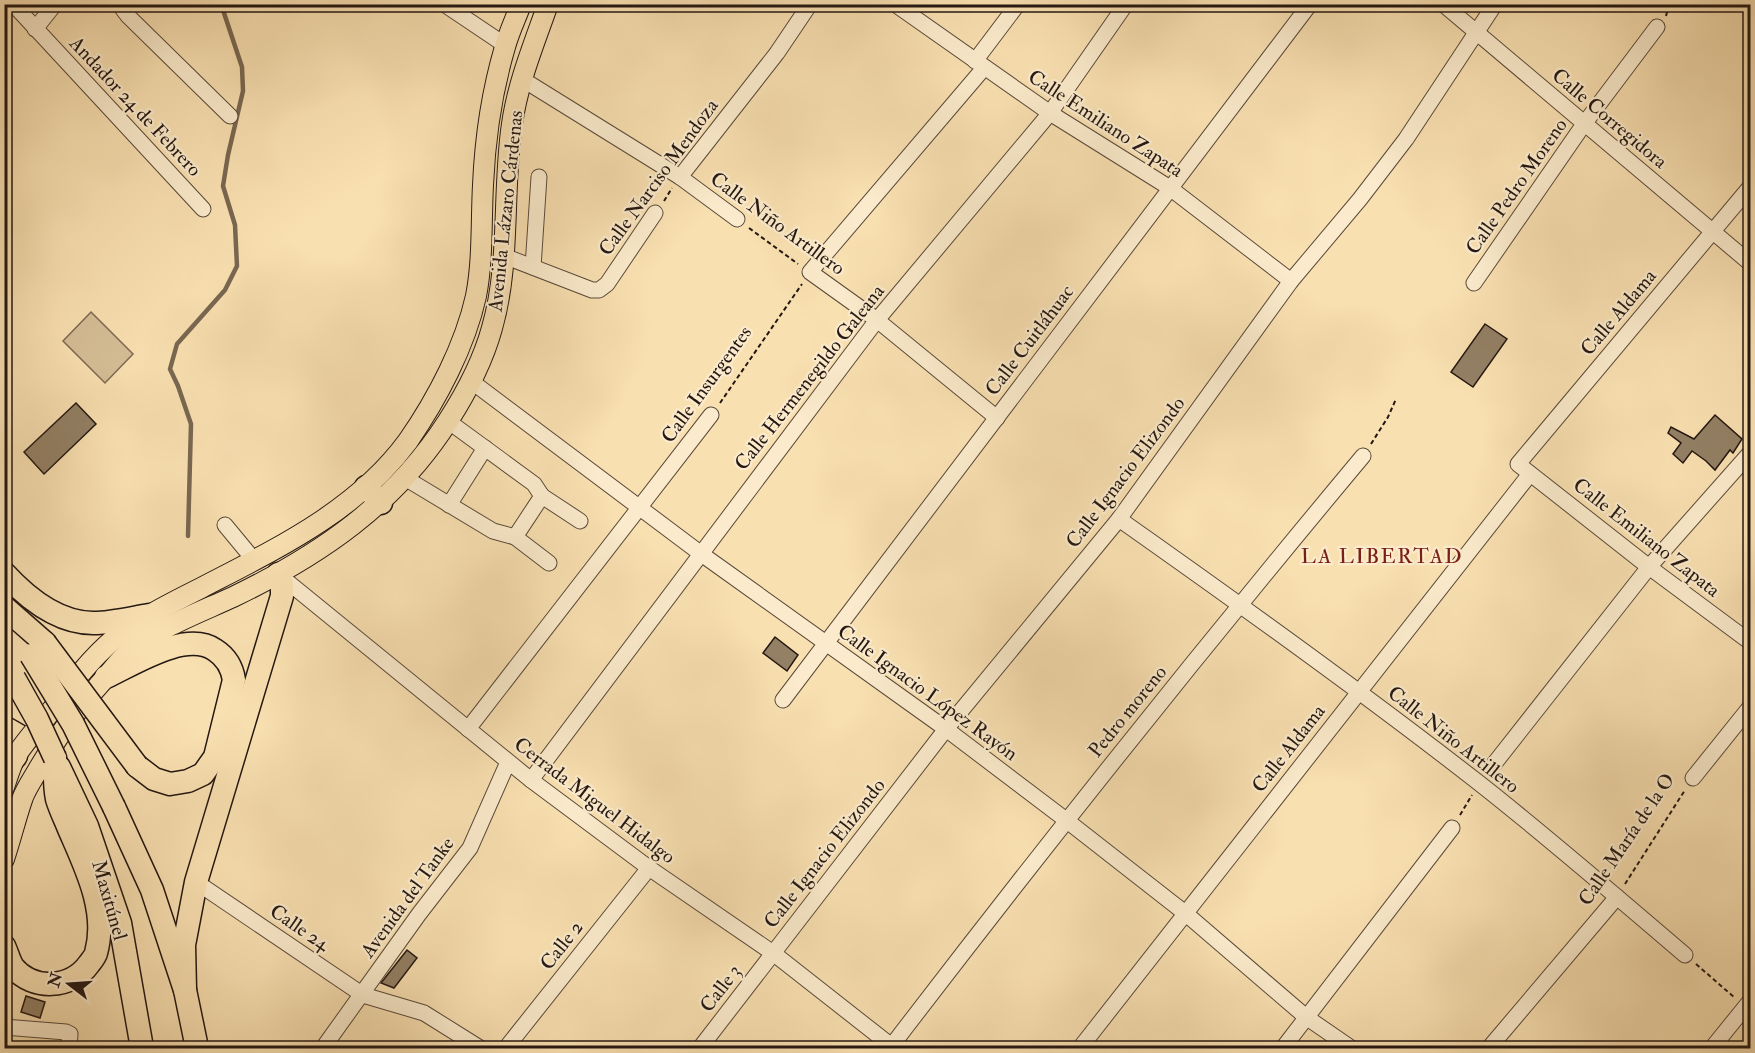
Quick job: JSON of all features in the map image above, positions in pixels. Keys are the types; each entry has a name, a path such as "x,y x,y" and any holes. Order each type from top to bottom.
{"highway":[{"path":"4,573 21,591 45,609 66,619 92,623 149,615"},
{"path":"185,990 184,945 196,882 282,596 282,584 278,574"},
{"path":"4,607 137,766 154,779 170,784 188,782 203,774 215,757 234,680 233,671 224,656 210,646 194,643 173,646 106,677"},
{"path":"4,615 38,649 152,890 185,990 197,1048"},
{"name":"Maxitúnel","path":"9,672 37,719 87,825 120,923 142,1048"},
{"path":"4,700 37,719"},
{"path":"4,946 12,966 29,980 47,984 67,982 82,973 96,954 100,927 96,898 57,800 54,783 55,758"}],"main road":[{"name":"Avenida Lázaro Cárdenas","path":"4,859 24,795 55,741 89,695 129,651 162,628 278,574 328,543 374,495 427,413 456,355 476,295 483,183 491,109 505,45 521,4"},
{"name":"Avenida Lázaro Cárdenas","path":"4,787 10,763 78,676 113,640 149,615 254,560 344,506 374,495 405,478 448,421 471,381 492,328 504,256 507,163 512,122 522,79 548,4"}],"street":[{"name":"Andador 24 de Febrero","path":"13,4 203,209"},
{"path":"35,29 55,4"},
{"path":"119,4 143,31 230,116"},
{"path":"444,4 505,45"},
{"name":"Calle Narciso Mendoza","path":"680,177 777,53 810,4"},
{"name":"Calle Emiliano Zapata","path":"896,4 979,65 1050,113 1170,188 1291,281"},
{"path":"810,273 979,65 1018,4"},
{"name":"Calle Hermenegildo Galeana","path":"531,780 877,320 1050,113 1126,4"},
{"name":"Calle Cuitláhuac","path":"783,700 1310,4"},
{"name":"Calle Corregidora","path":"1443,4 1750,263"},
{"name":"Calle Ignacio Elizondo","path":"773,953 946,729 1119,519 1291,281 1346,217 1406,139 1495,4"},
{"name":"Calle Pedro Moreno","path":"1474,283 1584,124 1657,27"},
{"name":"Calle Niño Artillero","path":"522,79 680,177 737,219"},
{"path":"533,267 538,177"},
{"name":"Calle Aldama","path":"1080,1048 1359,692 1524,469 1750,187"},
{"name":"Calle Narciso Mendoza","path":"504,256 592,290 599,290 607,284 656,213"},
{"name":"Calle Niño Artillero","path":"810,273 877,320 997,418"},
{"name":"Calle Ignacio López Rayón","path":"471,381 700,553 946,729 1185,913 1306,1017 1351,1048"},
{"name":"Calle Insurgentes","path":"468,729 711,415"},
{"path":"448,421 534,484 542,496 580,521"},
{"path":"449,505 485,448"},
{"path":"1494,764 1649,567 1750,453"},
{"name":"Pedro moreno","path":"892,1048 1066,820 1363,456"},
{"name":"Calle Emiliano Zapata","path":"1524,469 1649,567 1750,642"},
{"path":"405,478 493,531 515,537 549,563"},
{"path":"515,537 542,496"},
{"name":"Calle Niño Artillero","path":"1119,519 1240,604 1479,784 1685,955"},
{"path":"225,525 254,560"},
{"name":"Cerrada Miguel Hidalgo","path":"278,574 531,780 649,868 773,953 892,1048"},
{"name":"Calle María de la O","path":"1693,778 1750,707"},
{"name":"Avenida del Tanke","path":"323,1048 419,914 470,848 508,762"},
{"path":"1283,1048 1452,828"},
{"name":"Calle 2","path":"506,1048 649,868"},
{"name":"Calle 24","path":"196,882 363,995 424,1013 480,1048"},
{"name":"Calle María de la O","path":"1489,1048 1617,897"},
{"name":"Calle 3","path":"699,1048 773,953"},
{"path":"1713,1048 1749,1006"},
{"path":"4,1027 66,1032 71,1036 69,1048"}],"path":[{"name":"Calle Narciso Mendoza","path":"656,213 680,177"},
{"name":"Calle Niño Artillero","path":"737,219 810,273"},
{"name":"Calle Insurgentes","path":"711,415 810,273"},
{"path":"1363,456 1389,417 1396,399"},
{"name":"Calle María de la O","path":"1617,897 1693,778"},
{"path":"1685,955 1749,1006"}],"shaded area":[{"path":"91,312 133,354 105,383 63,341"}],"building":[{"path":"1485,324 1507,339 1473,387 1451,372"},
{"path":"76,403 96,424 44,474 24,452"},
{"path":"1715,415 1742,439 1733,453 1730,450 1715,470 1692,451 1683,463 1673,454 1681,443 1668,433 1671,427 1694,439"},
{"path":"775,637 798,655 787,671 763,653"},
{"path":"407,950 417,958 394,988 381,983"},
{"path":"26,996 45,1002 40,1018 21,1012"}],"waterway":[{"path":"188,536 191,424 170,369 177,344 225,290 237,266 235,225 223,186 243,91 242,67 221,4"}],"district":[{"name":"LA LIBERTAD","path":"1382,556"}]}
